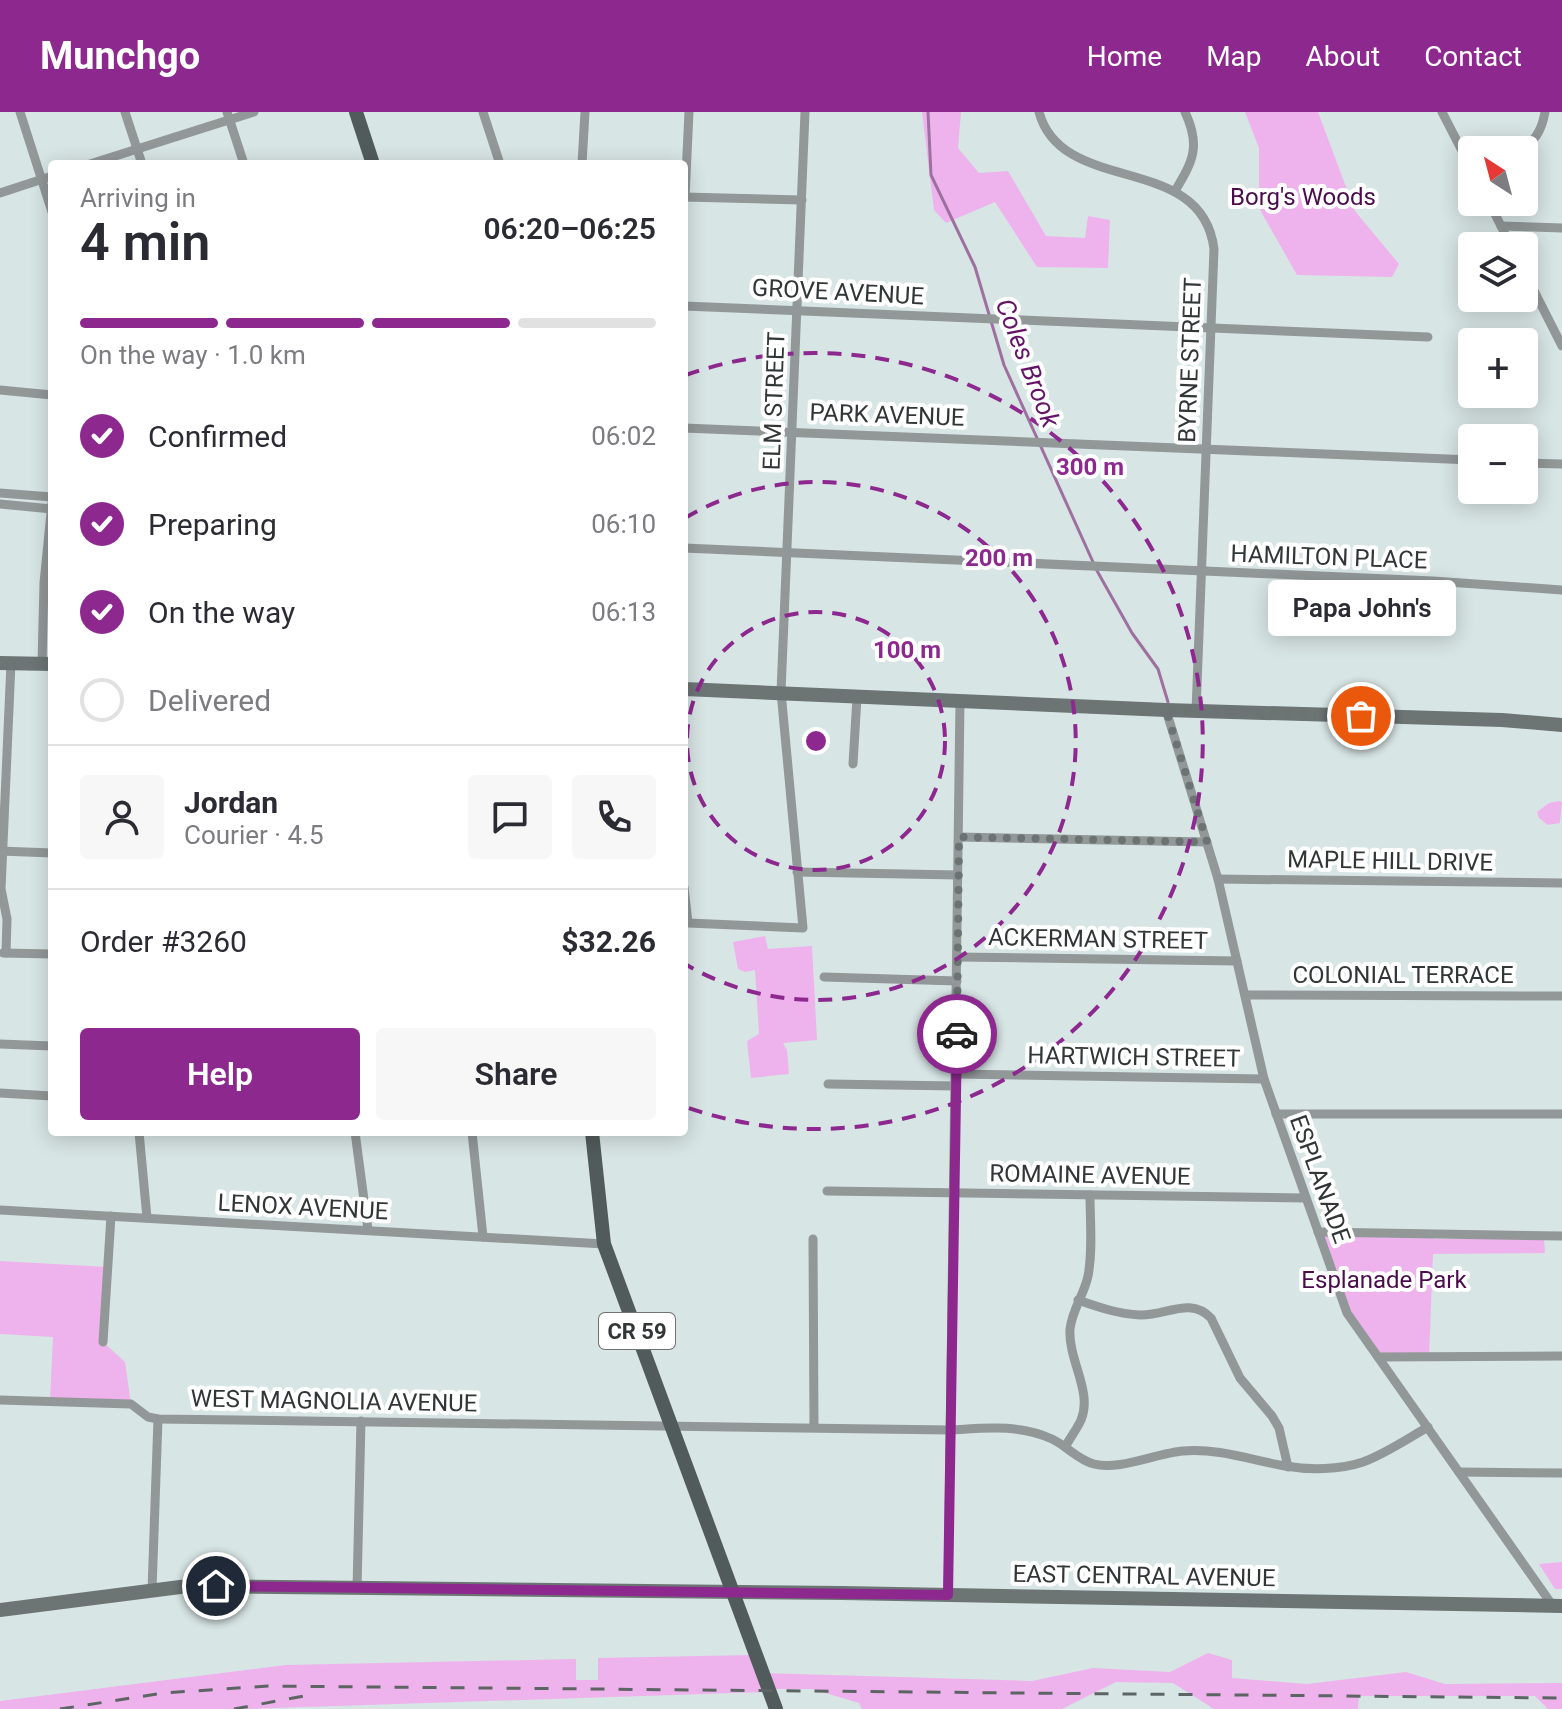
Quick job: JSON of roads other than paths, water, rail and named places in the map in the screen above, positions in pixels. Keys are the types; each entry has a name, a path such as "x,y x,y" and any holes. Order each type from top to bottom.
{"main road":[{"path":"356,112 372,160"},
{"name":"CR 59","path":"592,1136 604,1244 776,1709"}],"street":[{"path":"0,193 47,178 20,112"},
{"path":"125,112 141,160"},
{"path":"103,160 229,116 254,112"},
{"path":"483,112 499,160"},
{"path":"582,160 585,112"},
{"path":"687,160 689,112"},
{"name":"ELM STREET","path":"688,923 803,928 781,692 805,112"},
{"name":"BYRNE STREET","path":"1039,112 1047,131 1062,149 1175,191 1196,205 1213,237 1196,711"},
{"path":"1175,191 1189,167 1195,145 1192,125 1185,112"},
{"path":"1442,112 1458,142"},
{"path":"1538,137 1545,112"},
{"path":"229,116 243,160"},
{"path":"688,197 802,200"},
{"path":"1496,216 1504,232"},
{"path":"1501,226 1562,228"},
{"path":"1538,298 1562,345"},
{"name":"GROVE AVENUE","path":"688,306 1428,337"},
{"path":"0,390 48,395"},
{"name":"PARK AVENUE","path":"688,428 1458,459"},
{"path":"1538,463 1562,464"},
{"path":"0,493 48,497"},
{"path":"0,504 48,507"},
{"path":"48,545 44,583 47,664 5,663 1,851 1,889 7,919 3,952 48,954"},
{"name":"HAMILTON PLACE","path":"688,548 1433,581 1562,590"},
{"path":"688,689 1166,710 1502,720 1562,725"},
{"path":"853,764 857,697"},
{"path":"948,1595 960,701"},
{"name":"ESPLANADE","path":"1166,710 1218,879 1264,1079 1347,1313 1558,1606"},
{"path":"959,837 1207,842"},
{"path":"1,851 48,853"},
{"path":"797,872 958,875"},
{"name":"MAPLE HILL DRIVE","path":"1218,879 1562,883"},
{"name":"ACKERMAN STREET","path":"958,957 1237,961"},
{"path":"824,977 957,981"},
{"name":"COLONIAL TERRACE","path":"1245,995 1562,996"},
{"path":"0,1044 48,1046"},
{"name":"HARTWICH STREET","path":"956,1074 1264,1079"},
{"path":"828,1084 956,1086"},
{"path":"0,1093 48,1096"},
{"path":"1276,1114 1562,1114"},
{"path":"139,1136 147,1218"},
{"path":"356,1136 368,1230"},
{"path":"472,1136 483,1237"},
{"name":"ROMAINE AVENUE","path":"827,1191 1305,1198"},
{"path":"1065,1447 1084,1410 1083,1389 1074,1367 1070,1327 1089,1271 1090,1195"},
{"name":"LENOX AVENUE","path":"0,1210 604,1244"},
{"path":"103,1342 111,1216"},
{"path":"1318,1232 1562,1236"},
{"path":"813,1239 814,1427"},
{"path":"1078,1300 1109,1310 1140,1315 1190,1306 1205,1312 1211,1318 1240,1378 1279,1428 1288,1467"},
{"path":"1378,1357 1562,1356"},
{"name":"WEST MAGNOLIA AVENUE","path":"0,1400 131,1404 148,1417 158,1419 1018,1429 1049,1438 1085,1461 1101,1465 1166,1453 1203,1450 1288,1467 1317,1468 1364,1462 1428,1427"},
{"path":"152,1590 158,1419"},
{"path":"357,1589 361,1421"},
{"path":"1459,1472 1562,1473"},
{"name":"EAST CENTRAL AVENUE","path":"0,1610 188,1586 1558,1606"}],"waterway":[{"name":"Coles Brook","path":"928,112 931,175 975,267 1004,365 1093,562"},
{"name":"Coles Brook","path":"1096,569 1132,633 1158,669 1168,702"}],"railway":[{"path":"60,1709 164,1693 268,1686 1562,1698"},
{"path":"234,1709 309,1695"}],"place":[{"name":"Papa John's","path":"1361,716"}],"park label":[{"name":"Borg's Woods","path":"1303,197"},
{"name":"Esplanade Park","path":"1384,1280"}]}
